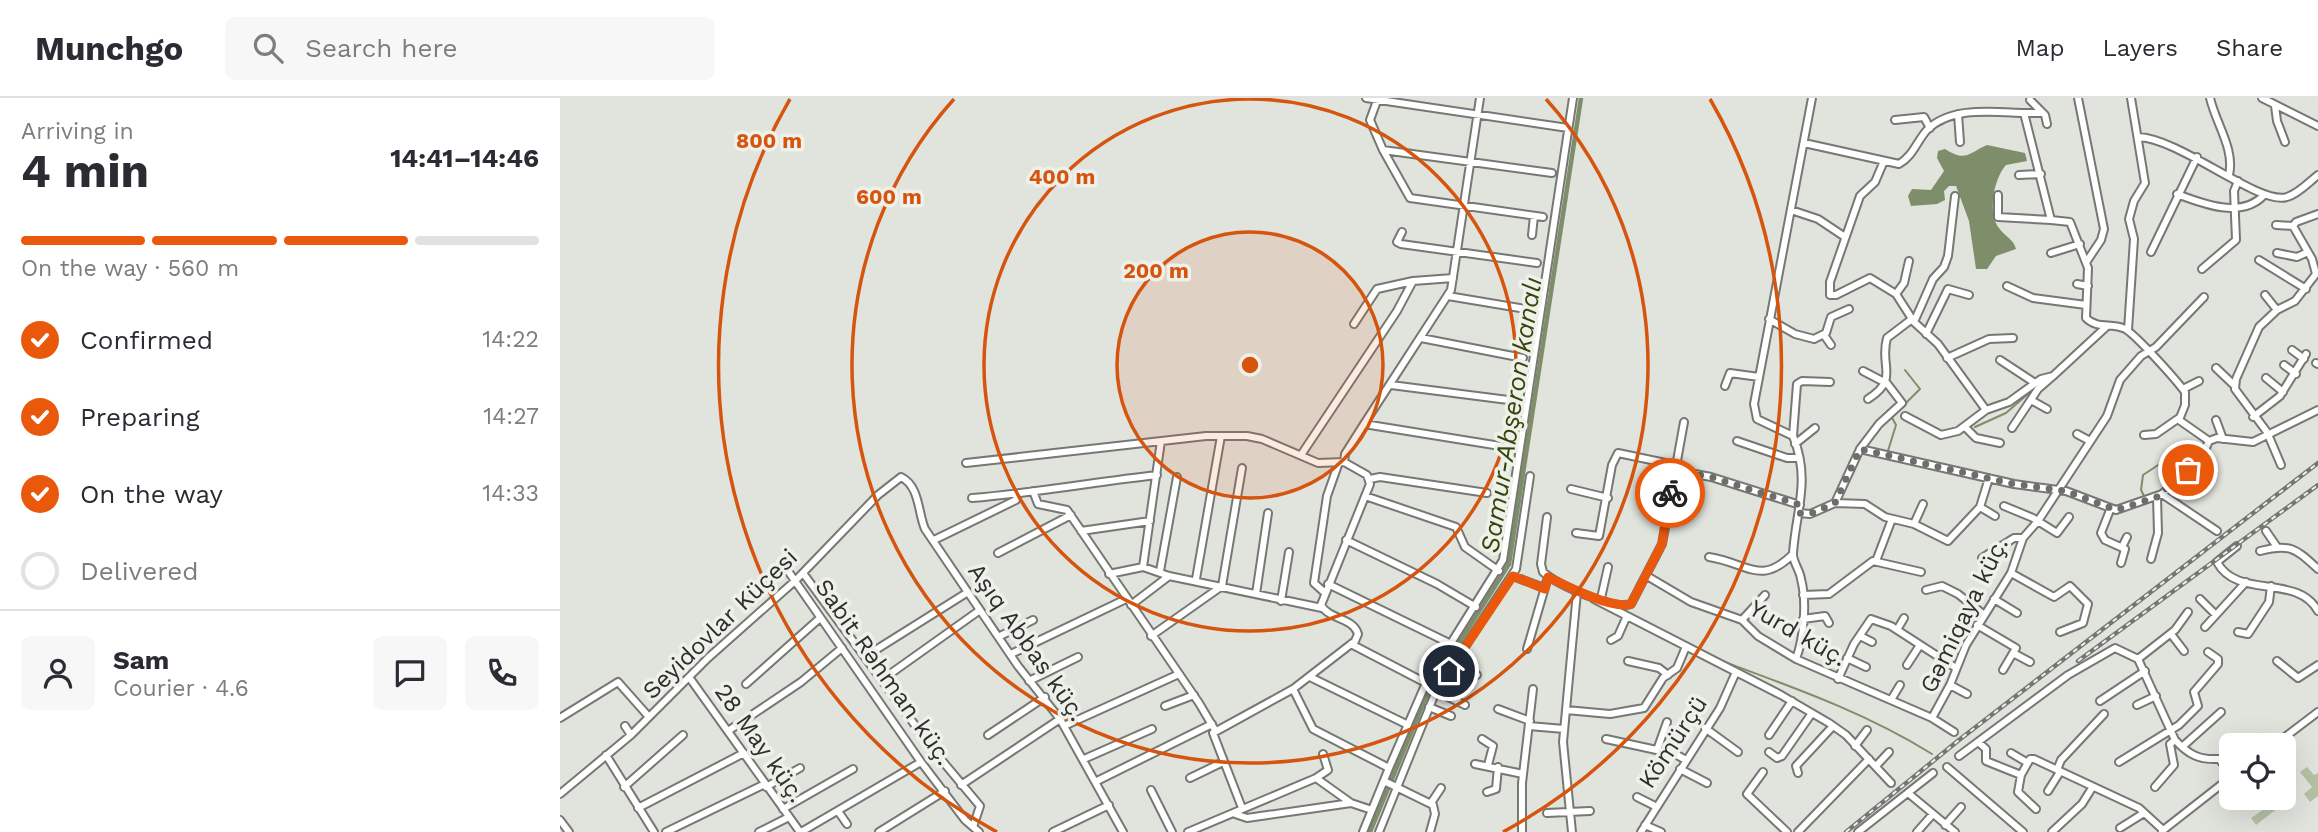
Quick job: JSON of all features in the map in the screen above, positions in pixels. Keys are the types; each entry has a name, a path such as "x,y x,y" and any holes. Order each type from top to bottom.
{"street":[{"path":"1366,98 1568,128"},
{"path":"1324,592 1314,583 1327,496 1345,454 1448,296 1480,98"},
{"path":"1379,832 1391,784 1389,768 1426,683 1499,572 1507,547 1519,449 1573,98"},
{"path":"1794,440 1757,419 1754,404 1812,98"},
{"path":"2078,98 2104,229 2101,240 2087,261"},
{"path":"2128,330 2134,239 2129,219 2134,201 2144,186 2131,98"},
{"path":"2210,98 2214,119 2230,154 2229,175"},
{"path":"1378,99 1370,120 1407,196 1544,217"},
{"path":"2266,99 2318,126"},
{"path":"2030,100 2043,113 2047,124"},
{"path":"2275,106 2285,142"},
{"path":"2024,113 2051,219"},
{"path":"1804,143 1903,162 1930,128 1958,114 2043,113"},
{"path":"1958,114 1959,142"},
{"path":"1895,120 1924,117 1930,128"},
{"path":"2138,137 2197,157 2264,195 2289,197 2318,175"},
{"path":"1383,150 1552,173"},
{"path":"2151,252 2197,157"},
{"path":"1884,160 1875,182 1862,191 1828,290 1830,295 1836,295 1868,278 1896,294 1913,320 1938,344 1986,410"},
{"path":"2019,175 2041,174"},
{"path":"2202,269 2236,240 2238,181"},
{"path":"2178,194 2209,205 2235,208 2253,204 2264,195"},
{"path":"1998,195 1998,217 2070,222 2087,261 2087,320 2106,327 2128,330 2183,390 2186,400 2179,418 2156,434 2144,435"},
{"path":"1868,399 1886,383 1886,341 1913,320 1933,279 1944,267 1948,256 1955,196"},
{"path":"1791,210 1818,219 1845,237"},
{"path":"2279,227 2293,226 2318,214"},
{"path":"1532,236 1534,216"},
{"path":"2235,386 2255,333 2277,310 2295,301 2316,274 2308,252 2293,226"},
{"path":"1402,232 1397,242 1401,244 1537,263"},
{"path":"2052,253 2080,244"},
{"path":"2277,253 2297,257 2308,252"},
{"path":"2259,260 2306,289"},
{"path":"1896,294 1904,283 1909,261"},
{"path":"1354,324 1377,289 1413,281 1453,278"},
{"path":"1301,455 1397,311 1413,281"},
{"path":"2077,284 2088,286"},
{"path":"2007,286 2033,298 2085,305"},
{"path":"1926,334 1948,289 1969,295"},
{"path":"2266,295 2277,310"},
{"path":"1448,296 1526,309"},
{"name":"Gəmiqaya küç.","path":"1932,718 1977,625 2011,573 2023,538 2038,521 2108,416 2120,380 2204,297"},
{"path":"1769,319 1807,338 1819,339 1824,335 1831,317 1849,309"},
{"path":"2012,428 2031,400 2053,376 2106,327"},
{"path":"1824,335 1831,345"},
{"path":"1421,338 1523,358"},
{"path":"1947,358 1989,339 2013,338"},
{"path":"2253,417 2283,392 2305,357 2292,350"},
{"path":"2000,360 2035,383"},
{"path":"2284,365 2295,374"},
{"path":"2216,368 2235,386 2267,436 2280,465"},
{"path":"1835,503 1860,449 1879,424 1902,403 1886,383 1863,370"},
{"path":"1725,386 1730,373 1759,377"},
{"path":"1905,415 1937,435 1952,433 1965,427 1986,410 2009,402 2035,383 2053,376"},
{"path":"2266,378 2283,392"},
{"path":"1796,659 1803,619 1803,595 1801,578 1792,555 1804,475 1794,440 1797,384 1802,381 1830,382"},
{"path":"2183,390 2199,381"},
{"path":"1391,384 1516,401"},
{"path":"2031,400 2047,408"},
{"path":"2179,418 2209,441 2223,439 2248,444 2318,410"},
{"path":"2216,420 2223,439"},
{"path":"1547,517 1541,564 1548,577 1577,592 1629,606 1662,544 1684,422"},
{"path":"1364,424 1519,449"},
{"path":"1965,427 1976,438 2000,443"},
{"path":"1794,440 1815,428"},
{"path":"2077,434 2090,441"},
{"path":"1196,579 1221,436"},
{"path":"966,463 1221,436 1262,439 1318,463 1341,464 1370,479 1393,479 1487,493"},
{"path":"1143,567 1161,441"},
{"path":"1737,441 1787,458 1799,458"},
{"path":"1860,449 1989,478 2059,490 2110,510 2159,496 2202,458 2209,441"},
{"path":"1576,533 1599,536 1612,465 1618,453 1711,477 1810,514 1835,503 1869,505 1892,519 1914,524 1948,541 1980,507 1989,478"},
{"path":"2191,467 2202,483"},
{"path":"1152,636 1222,586 1242,468"},
{"path":"972,498 1017,495 1157,475"},
{"path":"1363,832 1372,810 1391,784 1436,691 1513,576 1520,555 1530,476"},
{"name":"Aşıq Abbas küç.","path":"901,477 907,480 922,509 923,526 1030,681 1062,722 1123,832"},
{"name":"Seyidovlar Küçesi","path":"560,794 631,735 689,677 796,580 878,495 901,477"},
{"path":"1160,571 1177,477"},
{"path":"1322,608 1324,592 1366,496 1370,479"},
{"path":"1571,489 1608,498"},
{"path":"1033,491 1038,503 1063,508 1071,515 1194,695 1213,727 1213,739 1242,808"},
{"path":"934,540 1016,500 1017,495"},
{"path":"1366,496 1457,527 1465,547 1499,572"},
{"path":"2159,496 2202,518 2217,531"},
{"path":"2151,559 2158,533 2159,496"},
{"path":"1645,499 1670,503"},
{"path":"1914,524 1923,504"},
{"path":"2004,506 2059,533 2069,517"},
{"path":"1980,507 1995,516"},
{"path":"2110,510 2102,535 2126,551 2122,564"},
{"path":"1256,594 1268,513"},
{"path":"998,553 1071,515"},
{"path":"1875,561 1892,519"},
{"path":"1081,531 1150,521"},
{"path":"2266,531 2277,547"},
{"path":"2122,547 2127,537"},
{"path":"1982,558 2014,538 2023,538"},
{"path":"1346,540 1437,584 1476,607"},
{"path":"2237,546 2217,564 2227,574 2257,587 2271,586 2309,599 2318,611"},
{"path":"2260,551 2277,547 2294,548 2318,569"},
{"path":"1281,601 1289,552"},
{"path":"1709,557 1769,572 1779,568 1792,555"},
{"path":"1803,595 1829,594 1863,565 1875,561 1922,572"},
{"name":"Sabit Rəhman küç.","path":"751,593 784,567 796,580 921,762 976,830"},
{"path":"1097,781 1293,689 1357,638 1356,628 1322,608 1281,601 1196,579 1169,576 1143,567 1109,574"},
{"path":"1597,599 1608,567"},
{"path":"803,573 961,785 980,806 976,830"},
{"path":"2011,573 2054,597 2070,586 2088,604 2083,623 2060,632"},
{"path":"1011,654 1129,602 1169,576"},
{"path":"1513,576 1545,589"},
{"name":"Yurd küç.","path":"1647,576 1690,601 1742,620 1758,636 1796,659 1932,718 1954,732"},
{"path":"1527,649 1548,577"},
{"path":"2205,627 2214,614 2246,582"},
{"path":"1328,584 1451,644"},
{"path":"1926,590 1942,586 1958,594 1983,614"},
{"path":"2238,632 2248,634 2269,602 2271,586"},
{"path":"1572,832 1563,748 1577,592"},
{"path":"866,656 968,593"},
{"path":"1742,620 1765,595"},
{"path":"1597,599 1626,618 1792,701 1833,726 1891,783"},
{"path":"1994,599 2017,613"},
{"path":"2200,599 2214,614"},
{"path":"883,679 980,610"},
{"path":"2137,659 2171,634 2188,612"},
{"path":"1803,619 1825,616 1829,623"},
{"path":"746,684 820,618"},
{"path":"1611,640 1618,636 1626,618"},
{"path":"1897,630 1903,618"},
{"path":"1838,679 1847,658 1871,619 1897,630 1956,668"},
{"path":"1000,636 1033,620"},
{"path":"1977,625 2014,647 2015,654 2003,670"},
{"path":"2171,634 2184,651"},
{"path":"1860,636 1872,642"},
{"path":"1351,644 1426,683"},
{"path":"1907,665 1920,645"},
{"path":"728,731 815,672 842,648"},
{"path":"1959,756 2068,675 2111,648 2119,649 2137,659 2145,671 2175,740 2202,760 2219,760"},
{"path":"1566,710 1609,714 1640,710 1668,675 1677,668 1685,649"},
{"path":"2119,762 2171,731 2198,706 2193,694 2218,664 2218,659 2208,652"},
{"path":"2015,654 2030,662"},
{"path":"1030,681 1078,657"},
{"path":"1847,658 1866,667"},
{"path":"1457,659 1477,675"},
{"path":"1628,662 1659,668 1668,675"},
{"path":"2277,662 2298,678 2318,665"},
{"path":"2100,701 2145,671"},
{"name":"Kömürçü","path":"1643,829 1655,806 1695,750 1704,728 1720,708 1736,672"},
{"path":"961,785 1062,722 1179,674"},
{"name":"28 May küç.","path":"689,677 800,832"},
{"path":"1310,677 1408,725"},
{"path":"560,718 618,682 649,717"},
{"path":"1891,700 1900,685"},
{"path":"1950,685 1966,694"},
{"path":"1293,689 1314,729 1389,768"},
{"path":"1522,832 1523,774 1533,690"},
{"path":"1436,691 1465,705"},
{"path":"1165,706 1194,695"},
{"path":"2137,705 2156,696"},
{"path":"988,735 1045,697"},
{"path":"1769,735 1792,701"},
{"path":"1430,707 1451,716"},
{"path":"1498,709 1529,724 1564,729"},
{"path":"2182,747 2221,712"},
{"path":"2290,733 2318,712"},
{"path":"1769,752 1777,758 1782,756 1812,713"},
{"path":"2048,791 2061,760 2105,714"},
{"path":"1657,750 1667,722"},
{"path":"625,726 631,735"},
{"path":"1798,773 1796,765 1833,726"},
{"path":"1704,728 1738,752"},
{"path":"1084,759 1152,729"},
{"path":"1855,746 1867,730"},
{"path":"624,787 683,735"},
{"path":"1482,739 1493,746 1488,765"},
{"path":"1606,739 1657,750 1686,760"},
{"path":"2155,787 2174,767 2170,744 2175,740"},
{"path":"1978,742 1986,749 1986,761 2021,775"},
{"path":"1876,766 1889,752"},
{"path":"638,808 744,753"},
{"path":"2011,753 2028,763"},
{"path":"1188,832 1316,778 1328,770 1323,754"},
{"path":"606,755 654,832"},
{"path":"2036,809 2017,790 2021,775 2032,758 2144,813 2162,831 2219,785"},
{"path":"1798,832 1869,759"},
{"path":"800,832 921,762"},
{"path":"1190,778 1223,762"},
{"path":"1475,764 1523,774"},
{"path":"1488,792 1495,791 1498,767"},
{"path":"1947,767 2019,831"},
{"path":"666,832 800,768"},
{"path":"783,809 853,769"},
{"path":"1680,769 1707,783"},
{"path":"1763,772 1747,794 1787,832"},
{"path":"1858,832 1933,773"},
{"path":"1316,778 1351,803 1372,810"},
{"path":"1391,784 1431,803 1435,811 1430,832"},
{"path":"1431,803 1441,788"},
{"path":"2052,832 2082,804 2092,788"},
{"path":"1151,790 1172,832"},
{"path":"879,832 945,791"},
{"path":"1908,793 1931,815 1955,832"},
{"path":"1637,797 1655,806"},
{"path":"1235,814 1247,818 1351,803"},
{"path":"1053,832 1109,806"},
{"path":"1945,825 1961,807"},
{"path":"838,811 847,824"},
{"path":"1547,813 1590,811"},
{"path":"2120,828 2144,813"},
{"path":"1917,832 1931,815"},
{"path":"759,832 789,817"},
{"path":"560,820 569,832"},
{"path":"1643,829 1661,832"}],"shaded area":[{"path":"1987,145 2025,153 2027,161 2006,165 1995,187 1995,222 2016,249 1996,256 1987,269 1976,269 1969,221 1956,186 1949,186 1944,191 1945,200 1937,204 1911,206 1908,196 1912,189 1931,190 1944,171 1937,158 1938,151 1945,149 1962,156"},
{"path":"2307,767 2314,775 2318,773 2318,796 2310,802 2304,794 2312,787 2300,772"},
{"path":"2263,810 2275,810 2256,825 2251,818"}],"waterway":[{"name":"Samur-Abşeron kanalı","path":"1370,832 1428,692 1509,564 1581,98"},
{"path":"1898,411 1920,389 1905,370"},
{"path":"1975,427 2006,413 2036,387"},
{"path":"1887,454 1896,425 1891,416"},
{"path":"2144,496 2141,490 2143,475 2181,450 2200,447 2205,442"},
{"path":"1722,661 1856,714 1932,754"}],"railway":[{"path":"1846,832 1959,740 2318,463"},
{"path":"2078,661 2318,485"}],"way so far":[{"path":"1670,493 1674,470 1711,477 1738,488 1800,505 1799,513 1815,513 1835,503 1860,449 1889,457 1928,462 2014,484 2066,491 2110,510 2116,510 2157,497 2188,470"}],"route":[{"path":"1449,671 1513,576 1545,589 1548,577 1590,598 1603,598 1629,606 1662,544 1670,493"}]}
